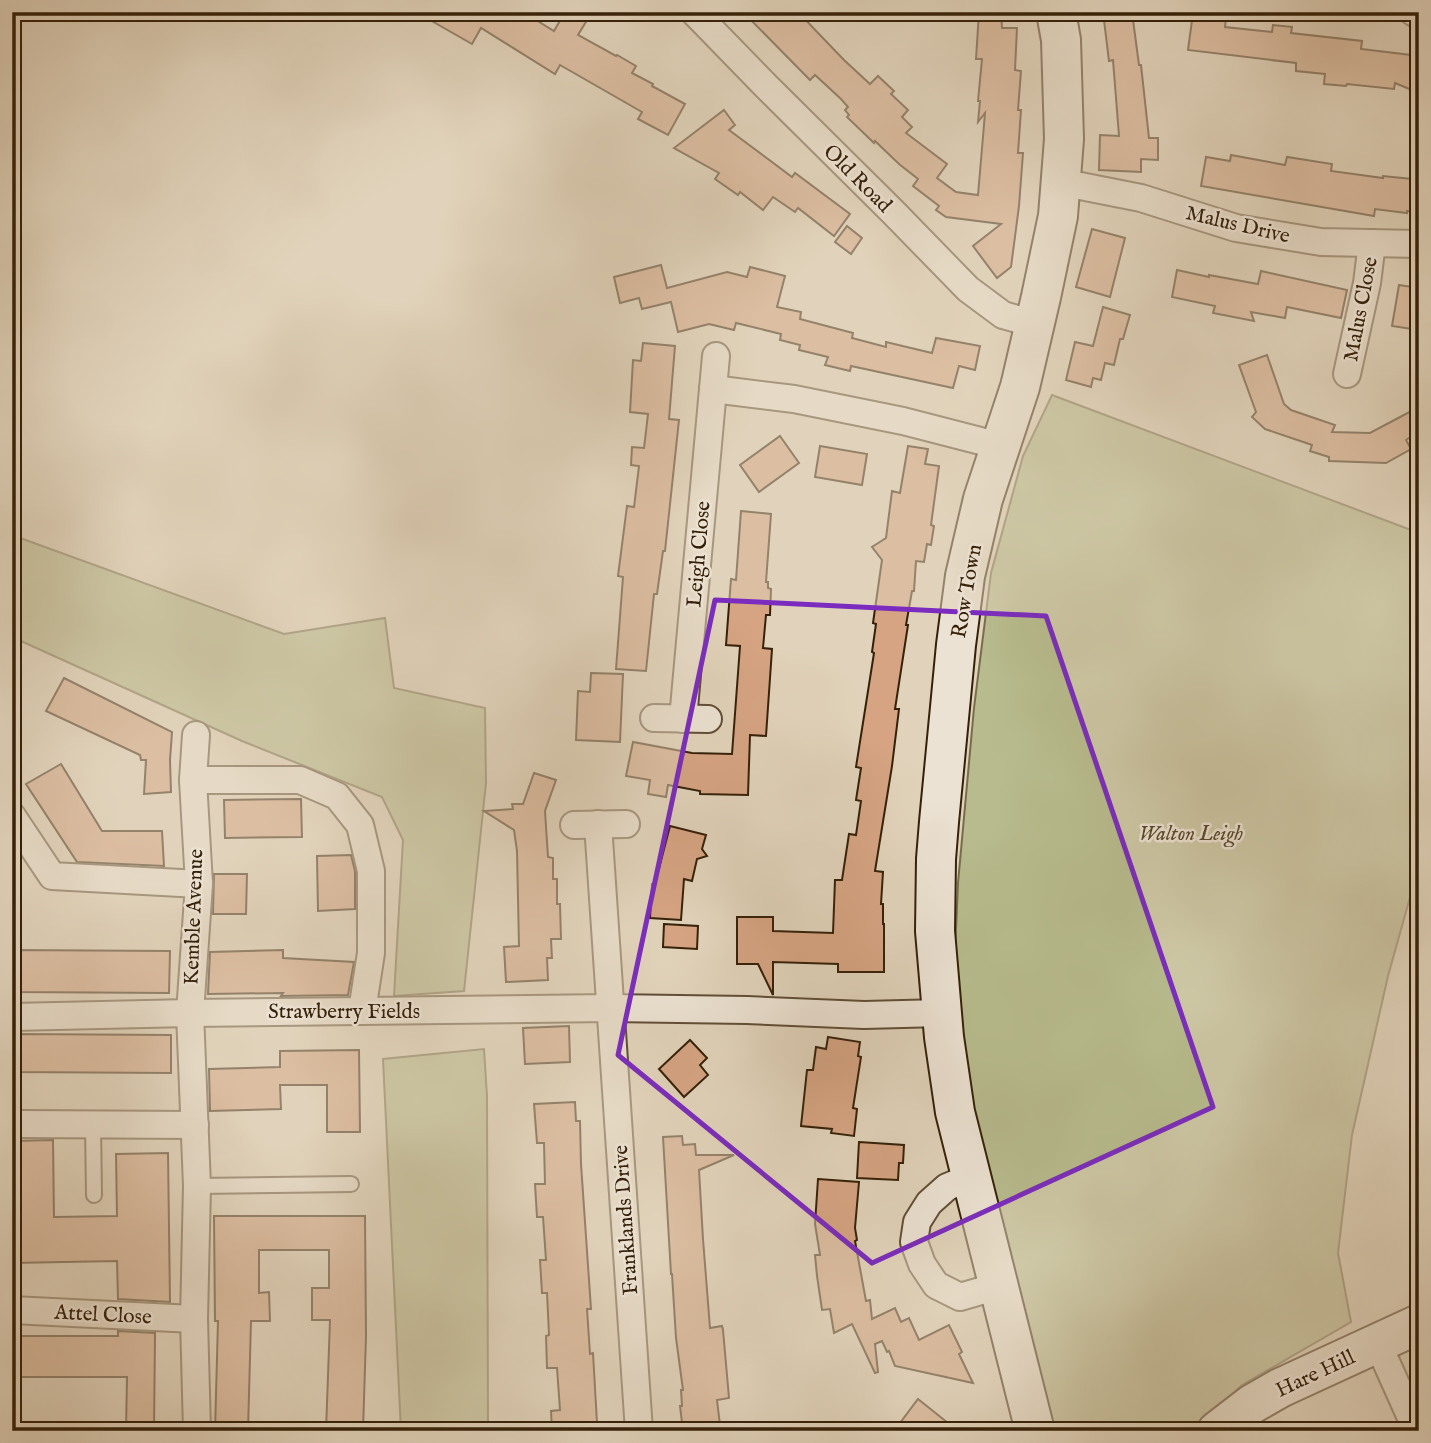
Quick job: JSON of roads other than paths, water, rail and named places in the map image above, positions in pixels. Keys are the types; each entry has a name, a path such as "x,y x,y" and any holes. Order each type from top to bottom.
{"street":[{"name":"Old Road","path":"694,12 968,289 1003,315 1035,324"},
{"name":"Row Town","path":"1035,1431 954,1112 934,931 936,859 965,576 983,499 1020,387 1058,216 1064,139 1061,40 1056,12"},
{"path":"1413,12 1419,15"},
{"name":"Malus Drive","path":"1060,182 1140,198 1236,228 1321,242 1419,244"},
{"name":"Malus Close","path":"1347,374 1367,283 1372,243"},
{"name":"Leigh Close","path":"654,718 695,719 716,356"},
{"path":"713,389 794,399 903,421 1000,446"},
{"name":"Kemble Avenue","path":"190,1013 199,884 193,780 196,735"},
{"path":"193,780 300,780 337,796 360,825 371,871 371,953 362,1011"},
{"path":"12,816 52,876 199,884"},
{"name":"Franklands Drive","path":"626,824 586,825 610,1008 639,1431"},
{"path":"610,1008 864,1015 942,1013"},
{"name":"Strawberry Fields","path":"12,1017 610,1008"},
{"path":"190,1013 197,1186 194,1319 197,1431"},
{"path":"19,1124 195,1125"},
{"path":"971,1177 947,1187 929,1203 917,1223 914,1241 922,1264 936,1286 960,1297 998,1286"},
{"name":"Attel Close","path":"12,1310 194,1319"},
{"name":"Hare Hill","path":"1217,1431 1252,1404 1280,1388 1419,1324"},
{"path":"1378,1344 1417,1431"}],"lane":[{"path":"93,1125 94,1195"},
{"path":"197,1186 351,1184"}],"park label":[{"name":"Walton Leigh","path":"1191,833"}]}
